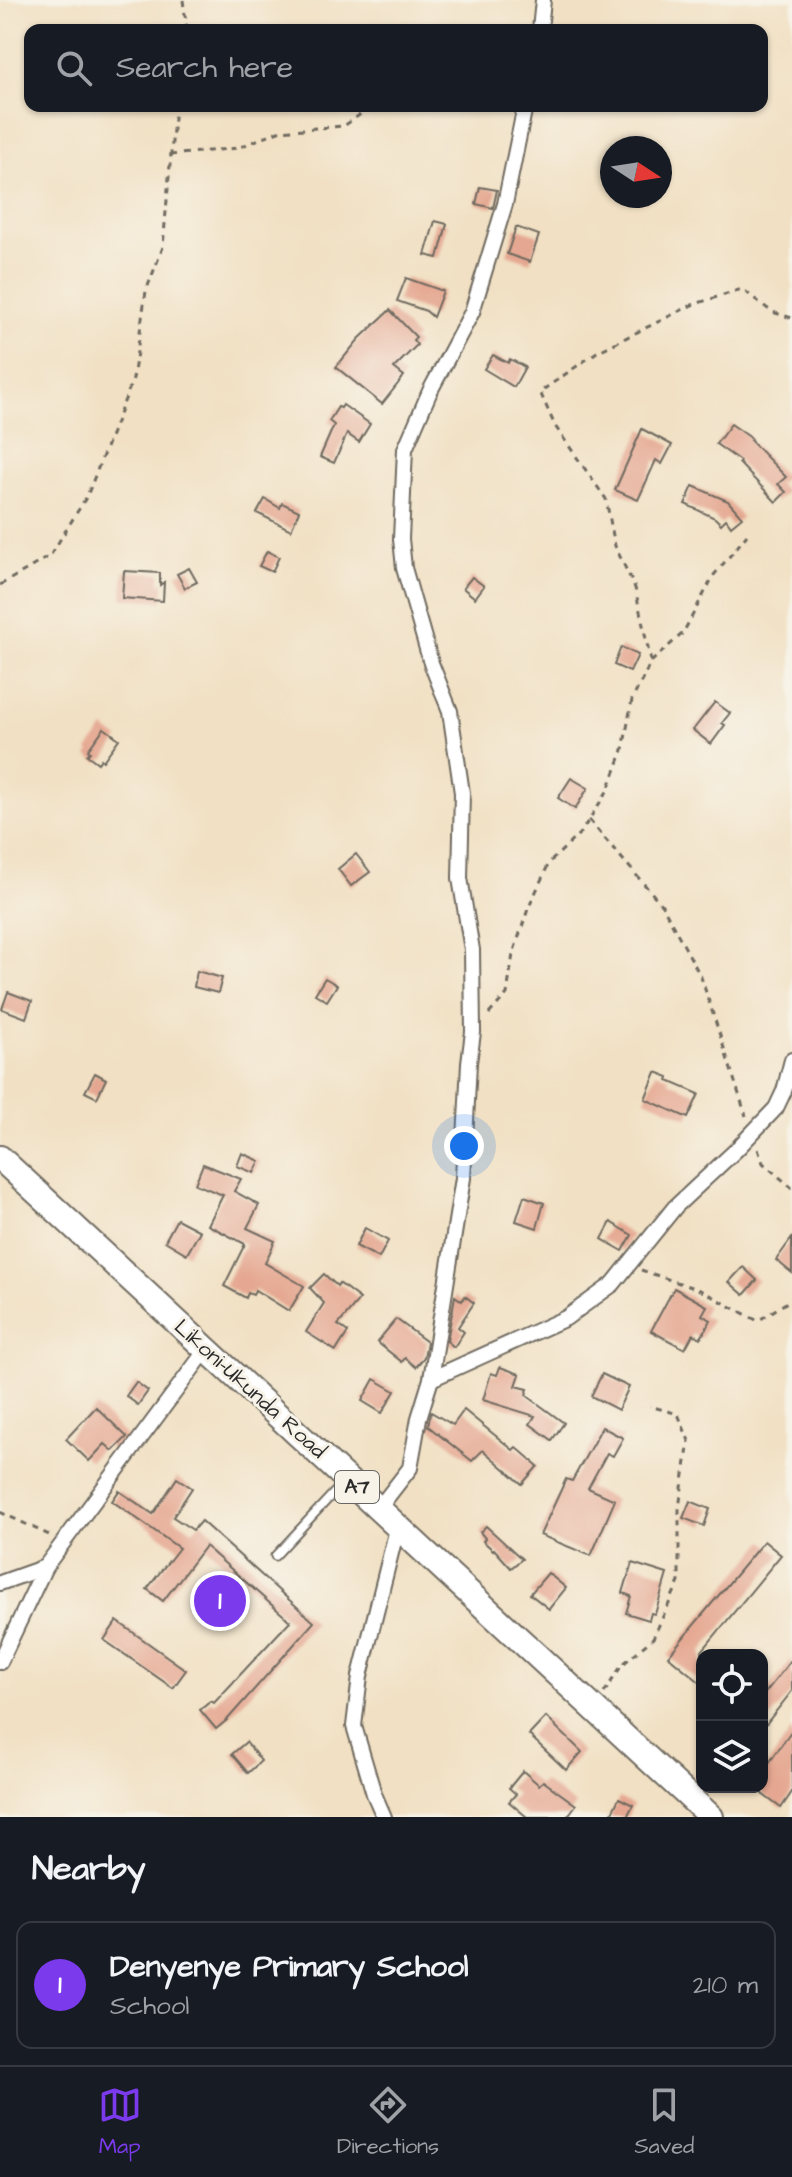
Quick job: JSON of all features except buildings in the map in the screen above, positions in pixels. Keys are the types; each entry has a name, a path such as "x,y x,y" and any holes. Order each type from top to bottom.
{"highway":[{"name":"Likoni-Ukunda Road","path":"0,1158 711,1817"}],"street":[{"path":"541,24 543,0"},
{"path":"379,1508 410,1468 419,1418 431,1379 463,1178 473,1032 472,950 460,878 462,793 450,711 431,663 404,568 401,539 405,449 430,391 472,312 505,204 524,112"},
{"path":"431,1379 566,1318 613,1284 675,1207 776,1108 792,1060"},
{"path":"0,1662 45,1567 206,1350"},
{"path":"384,1817 354,1726 360,1676 398,1525"},
{"path":"0,1583 45,1567"}],"lane":[{"path":"275,1556 348,1478"}],"path":[{"path":"183,0 186,24"},
{"path":"0,585 50,556 87,496 133,379 146,291 163,247 174,112"},
{"path":"170,155 238,148 278,131 344,126 364,112"},
{"path":"651,662 635,588 615,546 606,499 555,426 540,392 597,352 692,305 742,289 772,312 792,318"},
{"path":"473,1032 507,994 513,954 528,909 549,863 581,832 608,790 623,750 632,700 651,662 683,633 714,575 747,535"},
{"path":"589,820 662,905 701,977 763,1163 792,1188"},
{"path":"627,1265 700,1290 758,1321 792,1299"},
{"path":"593,1709 622,1665 653,1638 679,1582 679,1508 689,1441 678,1414 650,1406"},
{"path":"0,1512 63,1542"}],"place":[{"name":"Denyenye Primary School","path":"220,1601"}]}
